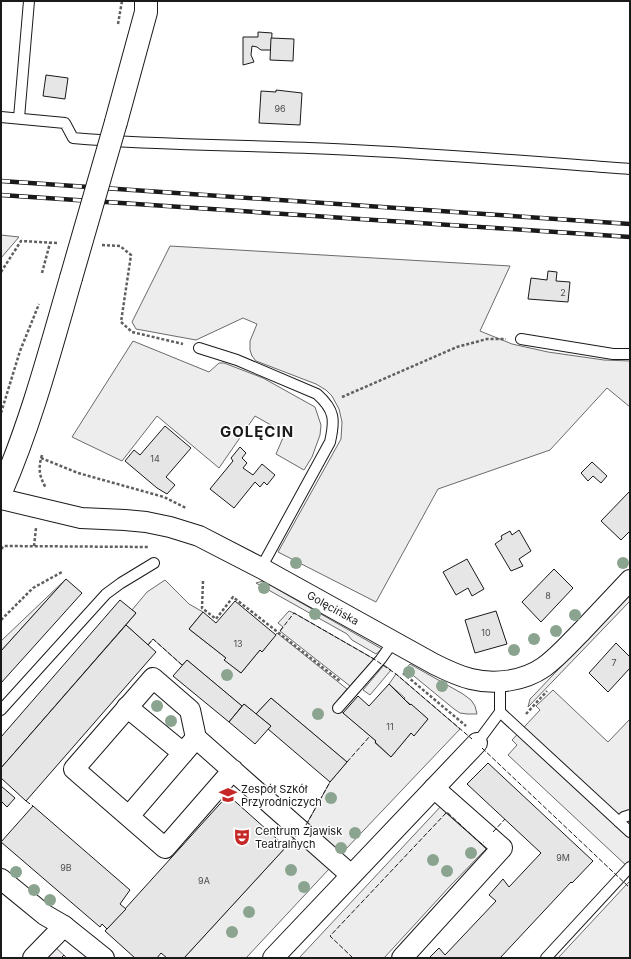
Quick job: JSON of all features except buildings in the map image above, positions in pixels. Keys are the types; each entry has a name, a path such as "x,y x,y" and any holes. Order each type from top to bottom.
{"street":[{"path":"1,492 15,461 38,392 149,5"},
{"name":"Golęcińska","path":"1,499 81,518 125,520 170,527 199,536 261,568 434,664 472,680 500,681 521,678 544,667 558,655 630,580"},
{"path":"233,770 166,848 74,769 153,678 190,710 196,738 233,770 351,875"},
{"path":"127,707 183,754"},
{"path":"129,816 196,738"},
{"path":"273,958 476,743"},
{"path":"402,958 502,848 434,788"},
{"path":"1,879 45,915 64,926 104,958"},
{"path":"33,958 64,926"}],"lane":[{"path":"19,118 29,1"},
{"path":"1,118 19,118 65,123 73,138 123,142 435,154 630,169"},
{"path":"520,339 613,354 630,354"},
{"path":"199,348 244,363 317,394 327,403 332,414 333,428 330,442 261,568"},
{"path":"1,710 106,594 154,563"},
{"path":"338,708 381,659 393,642"},
{"path":"476,743 500,712 500,681"},
{"path":"500,712 630,832"},
{"path":"619,822 624,817 630,815"},
{"path":"546,958 630,868"}],"path":[{"path":"1,272 21,241 58,243"},
{"path":"42,273 50,243"},
{"path":"97,245 120,246 131,255 121,322 132,332 199,348"},
{"path":"1,413 20,351 39,303"},
{"path":"327,403 457,347 488,339 520,339"},
{"path":"41,458 78,473 164,497 189,510"},
{"path":"34,546 36,522"},
{"path":"1,549 2,546 155,547"},
{"path":"1,620 33,588 62,572"},
{"path":"203,581 202,608 216,619 233,597 353,691"}],"shaded area":[{"path":"1,235 19,237 1,258"},
{"path":"170,246 510,266 480,331 512,344 548,352 604,360 630,361 630,407 607,388 550,450 438,489 376,602 278,552 341,439 342,422 339,409 332,396 316,384 256,361 250,350 250,341 257,324 243,318 196,340 136,329 132,322"},
{"path":"133,341 209,372 219,363 224,363 263,378 315,407 321,425 320,435 312,457 304,470 276,454 285,433 255,416 219,468 157,416 122,461 72,437"},
{"path":"66,579 1,651 1,641"},
{"path":"165,580 189,604 203,612 189,629 226,658 225,660 241,673 260,650 262,652 277,633 347,689 334,705 376,741 375,743 391,757 411,733 414,735 428,719 389,684 396,674 460,729 345,850 339,851 306,825 330,782 347,762 271,698 256,714 244,704 242,706 187,660 182,665 153,639 148,645 126,625 136,613 132,610 147,592"},
{"path":"263,581 382,649 376,654 352,640 347,634 256,583"},
{"path":"630,594 630,601 528,707 530,699"},
{"path":"289,611 374,659 350,686 280,631 283,627 278,623"},
{"path":"410,664 463,694 471,700 475,706 477,714 460,713 454,709 409,672 407,668"},
{"path":"384,665 391,670 370,695 363,690"},
{"path":"553,690 608,742 630,719 630,869 508,755 517,745 512,740 540,710 536,706"},
{"path":"442,805 485,840 481,844 486,849 384,958 299,958"},
{"path":"296,836 327,864 329,869 246,958 184,958"},
{"path":"630,881 630,958 558,958 626,885"},
{"path":"55,947 67,958 42,958"}],"railway":[{"path":"1,181 630,224"},
{"path":"1,195 630,237"}],"fence":[{"path":"280,631 294,613 374,659 396,674 472,739"},
{"path":"148,645 153,639 182,665"},
{"path":"347,762 370,736"},
{"path":"482,748 630,888"},
{"path":"306,825 330,782"},
{"path":"26,801 33,806"},
{"path":"353,958 330,936 447,812 481,844 484,842"},
{"path":"493,832 505,819"},
{"path":"286,847 297,835"},
{"path":"61,958 64,955 67,958"}],"place":[{"name":"Zespół Szkół Przyrodniczych","path":"228,795"},
{"name":"Centrum Zjawisk Teatralnych","path":"242,837"}],"district":[{"name":"GOLĘCIN","path":"257,431"}]}
